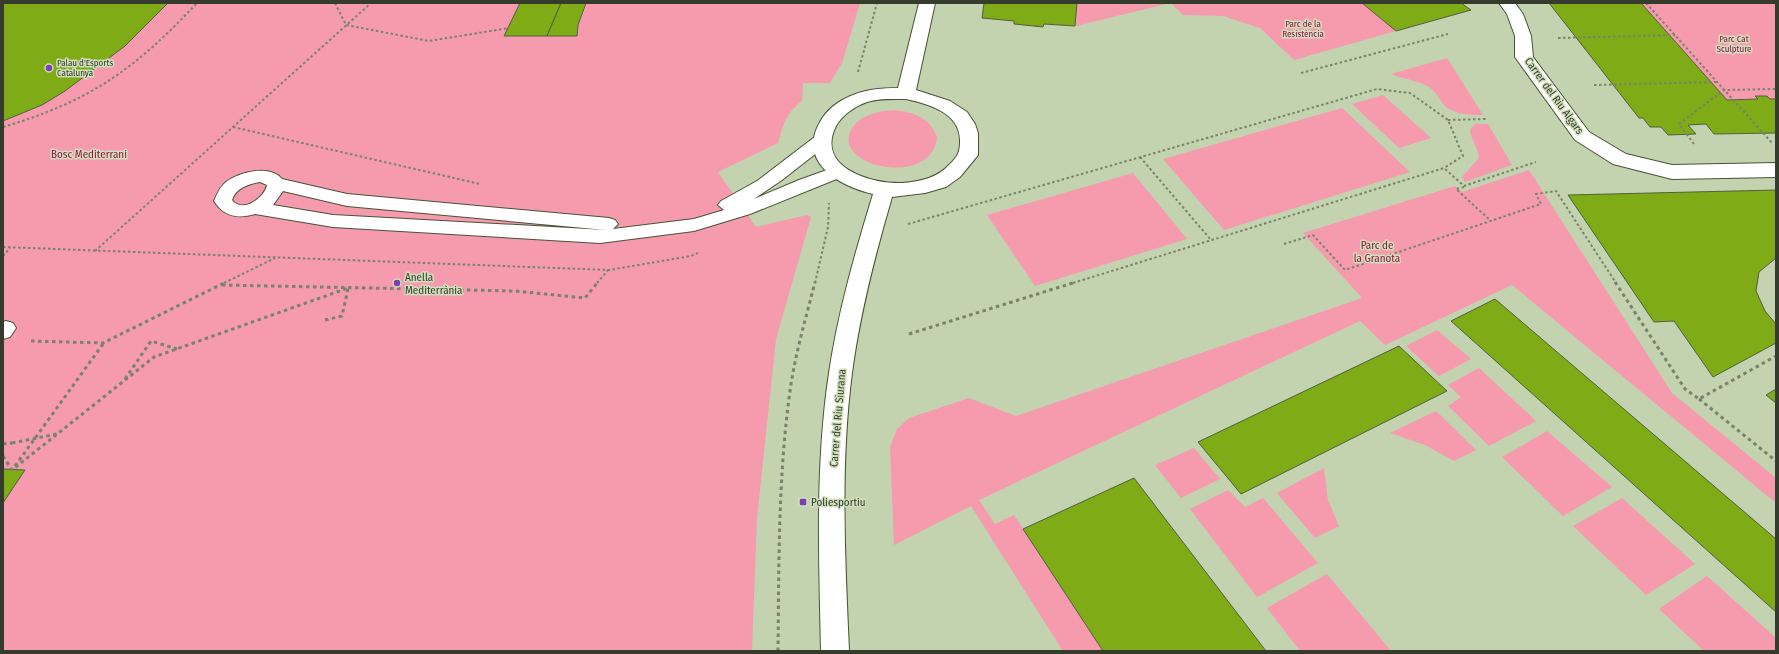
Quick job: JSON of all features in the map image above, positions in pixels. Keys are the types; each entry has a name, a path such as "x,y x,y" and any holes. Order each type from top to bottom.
{"street":[{"path":"906,93 927,3"},
{"name":"Carrer del Riu Algars","path":"1511,8 1523,36 1524,57 1582,136 1620,159 1672,172 1776,170"},
{"path":"906,93 933,99 946,106 960,118 968,132 969,155 950,175 932,184 909,189 884,190 859,184 838,172 826,157 822,140 827,124 839,110 859,99 866,97 882,94 906,93"},
{"name":"Carrer del Riu Siurana","path":"835,651 831,506 836,410 847,334 884,190"}],"lane":[{"path":"276,184 274,195 269,200 245,211 229,209 223,201 224,195 235,184 252,178 268,178 276,184 347,200 603,224 688,217 738,201 789,166 822,140"},
{"path":"254,208 332,221 600,237 694,225 744,210 815,180 838,172"}],"path":[{"path":"3,127 30,120 85,96 134,64 174,28 197,3"},
{"path":"335,3 346,25"},
{"path":"95,251 371,3"},
{"path":"856,75 877,3"},
{"path":"1646,3 1776,148"},
{"path":"346,25 429,41 509,28"},
{"path":"1301,73 1448,34"},
{"path":"1558,38 1675,35"},
{"path":"1594,85 1717,82"},
{"path":"908,224 1377,89 1410,93 1448,120 1463,156 1444,168 909,334"},
{"path":"1697,148 1678,124 1724,90 1776,89"},
{"path":"1448,120 1486,119"},
{"path":"233,127 485,185"},
{"path":"1140,157 1211,240"},
{"path":"1491,221 1456,189 1536,162"},
{"path":"1444,168 1464,186"},
{"path":"778,651 780,502 789,400 806,313 832,209 828,198 815,180"},
{"path":"1284,244 1313,235 1345,270 1541,204 1536,194 1556,191 1685,389 1776,461"},
{"path":"3,248 609,270 691,256 703,250"},
{"path":"3,256 10,248"},
{"path":"26,341 103,343 275,258"},
{"path":"222,284 348,288 515,290 585,298 609,270"},
{"path":"325,320 342,316 348,288"},
{"path":"12,470 154,357 348,288"},
{"path":"124,381 151,341 178,349"},
{"path":"12,470 103,343"},
{"path":"1699,399 1776,356"},
{"path":"3,444 57,434"},
{"path":"3,456 12,470"}],"green space":[{"name":"Anella Mediterrània","path":"3,3 860,3 842,63 830,83 803,83 802,101 792,110 789,115 778,143 718,172 756,227 807,215 811,217 776,339 757,518 752,651 3,651"},
{"path":"1077,3 1170,3 1076,26"},
{"name":"Parc de la Resistència","path":"1171,3 1362,3 1396,31 1294,60 1260,28 1223,16 1183,15"},
{"name":"Parc Cat Sculpture","path":"1641,3 1776,3 1776,99 1770,99 1767,96 1756,96 1758,99 1727,100"},
{"path":"1447,58 1483,115 1463,114 1453,111 1445,106 1429,87 1391,74"},
{"path":"1383,95 1431,138 1399,148 1352,104"},
{"path":"1342,108 1410,172 1224,230 1163,159"},
{"path":"894,110 908,112 921,117 931,125 937,138 930,154 917,164 900,167 882,166 866,161 854,152 849,141 853,127 861,119 877,112"},
{"path":"1475,124 1488,124 1512,165 1465,182 1462,177 1479,158 1470,130"},
{"name":"Parc de la Granota","path":"1529,170 1672,393 1776,478 1776,503 1512,285 1385,345 1360,321 979,500 995,524 1014,515 1103,651 1063,651 971,506 894,545 890,447 897,429 909,418 969,398 1016,416 1362,298 1303,233 1455,186 1462,192"},
{"path":"1133,173 1187,239 1035,286 987,215"},
{"path":"1437,330 1471,359 1439,376 1406,346"},
{"path":"1479,368 1536,421 1489,446 1448,406 1461,397 1448,385"},
{"path":"1436,411 1476,450 1454,461 1425,445 1390,433"},
{"path":"1547,431 1612,487 1563,516 1502,457"},
{"path":"1194,448 1220,479 1181,498 1155,465"},
{"path":"1324,468 1328,500 1339,526 1315,538 1277,493"},
{"path":"1228,490 1245,507 1263,498 1318,563 1257,597 1190,509"},
{"path":"1622,498 1695,564 1646,595 1573,526"},
{"path":"1327,574 1391,651 1300,651 1267,608"},
{"path":"1707,576 1776,638 1776,651 1704,651 1659,609"}],"building":[{"name":"Palau d'Esports Catalunya","path":"3,3 168,3 125,46 65,91 42,105 3,121"},
{"path":"520,3 561,3 547,36 504,36"},
{"path":"561,3 586,3 578,25 577,36 547,36"},
{"path":"984,3 1077,3 1075,26 1044,24 1043,27 1014,24 1014,21 982,18"},
{"path":"1362,3 1461,3 1471,10 1396,31"},
{"path":"1549,3 1641,3 1727,100 1758,99 1755,96 1767,96 1770,99 1776,99 1776,133 1714,134 1706,124 1688,125 1696,134 1668,135 1661,127 1650,127 1643,118 1639,118"},
{"path":"1776,190 1776,258 1759,272 1756,291 1765,311 1776,324 1776,343 1713,377 1674,321 1654,322 1568,195"},
{"path":"1495,299 1776,539 1776,612 1451,321"},
{"path":"1399,346 1447,391 1241,494 1198,442"},
{"path":"1776,389 1776,403 1766,395"},
{"path":"3,469 25,470 3,503"},
{"path":"1134,478 1266,651 1103,651 1023,529"}],"place":[{"name":"Palau d'Esports Catalunya","path":"49,68"},
{"name":"Anella Mediterrània","path":"397,283"},
{"name":"Poliesportiu","path":"803,502"}],"park label":[{"name":"Bosc Mediterrani","path":"89,154"}]}
